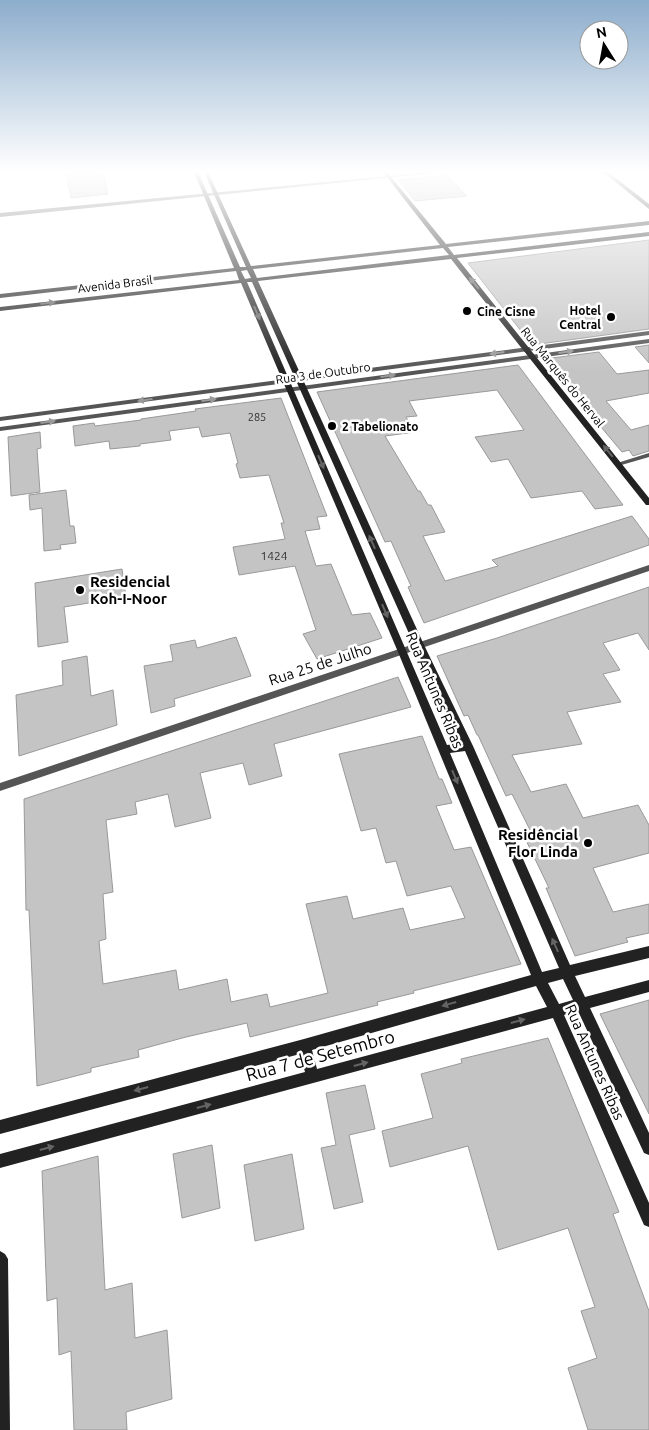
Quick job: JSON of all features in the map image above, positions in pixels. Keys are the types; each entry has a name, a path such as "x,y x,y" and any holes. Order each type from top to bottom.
{"street":[{"name":"Rua Antunes Ribas","path":"225,239 403,652 539,979 556,1011 649,1220"},
{"name":"Rua Antunes Ribas","path":"235,239 420,647 468,746 567,973 649,1148"},
{"name":"Rua Marquês do Herval","path":"438,239 649,503"},
{"name":"Avenida Brasil","path":"0,296 515,239"},
{"name":"Avenida Brasil","path":"0,309 609,239"},
{"path":"228,248 240,247"},
{"path":"117,283 120,295"},
{"name":"Rua 3 de Outubro","path":"300,384 526,349 649,333"},
{"path":"633,335 640,342"},
{"name":"Rua 3 de Outubro","path":"0,419 649,341"},
{"path":"272,347 284,346"},
{"name":"Rua 3 de Outubro","path":"0,429 288,385"},
{"path":"311,438 324,436"},
{"path":"618,464 649,455"},
{"path":"344,515 359,513"},
{"name":"Rua 25 de Julho","path":"0,787 420,647 649,568"},
{"path":"444,750 468,746"},
{"name":"Rua 7 de Setembro","path":"0,1127 304,1046 539,979 649,952"},
{"name":"Rua 7 de Setembro","path":"0,1161 649,986"},
{"path":"304,1046 313,1077"},
{"path":"0,1259 2,1430"}],"building":[{"path":"649,240 649,329 532,345 468,263"},
{"path":"649,345 649,363 635,347"},
{"path":"599,352 617,374 649,370 649,393 606,401 631,430 649,425 649,451 633,456 629,450 622,452 544,359"},
{"path":"518,365 623,505 595,509 582,491 531,498 508,459 491,462 475,437 524,430 497,390 409,401 417,416 406,417 415,432 385,436 418,491 420,491 428,505 431,505 445,532 423,536 445,581 498,566 492,560 632,516 649,539 649,545 424,623 408,587 411,586 391,541 385,542 317,392"},
{"path":"281,398 327,516 317,517 320,529 305,531 316,566 331,564 352,615 370,613 382,638 317,659 303,634 316,630 295,566 239,575 233,547 285,539 281,523 284,523 269,475 240,478 230,433 202,437 199,427 169,431 171,440 140,444 140,446 110,449 109,441 75,446 73,426 94,423 95,426 141,420 196,411 195,409"},
{"path":"40,432 41,448 37,449 40,492 11,496 8,437"},
{"path":"66,490 70,526 74,526 76,543 60,545 61,549 44,551 42,508 30,510 29,495"},
{"name":"Residencial Koh-I-Noor","path":"122,569 126,597 64,607 68,642 38,647 35,583"},
{"path":"649,587 649,650 638,633 603,643 620,670 603,674 621,702 567,712 582,744 512,755 531,792 566,784 583,818 638,805 649,825 649,853 593,868 613,912 649,904 649,933 626,938 628,942 575,956 546,888 549,888 522,832 530,830 512,794 506,796 468,715 464,716 437,656"},
{"path":"236,637 251,676 174,699 175,706 151,713 144,666 173,661 170,645 195,640 197,648"},
{"path":"87,656 91,696 113,690 117,725 19,756 16,695 63,685 62,661"},
{"path":"398,677 411,707 274,744 282,776 249,785 243,763 200,773 211,818 175,827 168,794 135,802 137,814 106,820 113,892 103,894 106,939 99,941 103,984 176,970 179,990 227,979 231,1002 267,994 270,1007 328,993 306,904 347,896 353,919 403,908 410,930 465,918 451,886 407,896 396,861 386,863 376,828 361,831 339,754 422,736 439,779 442,779 452,803 436,806 454,850 471,847 521,964 413,991 414,993 377,1002 378,1005 250,1037 247,1023 186,1037 138,1050 139,1057 91,1068 91,1072 37,1086 29,910 26,910 24,799"},
{"path":"649,1000 649,1114 600,1014"},
{"path":"548,1038 619,1212 613,1214 649,1311 649,1430 588,1430 568,1368 597,1358 581,1311 595,1307 568,1228 498,1250 468,1146 390,1167 382,1131 433,1118 421,1074 462,1063 461,1059"},
{"path":"365,1085 375,1129 349,1135 363,1202 334,1209 321,1148 336,1145 326,1093"},
{"path":"212,1145 220,1208 182,1218 173,1154"},
{"path":"292,1154 304,1229 255,1241 244,1165"},
{"path":"98,1156 105,1290 132,1283 135,1338 167,1330 172,1399 126,1412 127,1430 74,1430 71,1351 59,1355 57,1298 47,1301 42,1171"}],"place":[{"name":"Cine Cisne","path":"467,311"},
{"name":"Hotel Central","path":"611,317"},
{"name":"2 Tabelionato","path":"332,426"},
{"name":"Residencial Koh-I-Noor","path":"80,590"},
{"name":"Residêncial Flor Linda","path":"588,843"}]}
